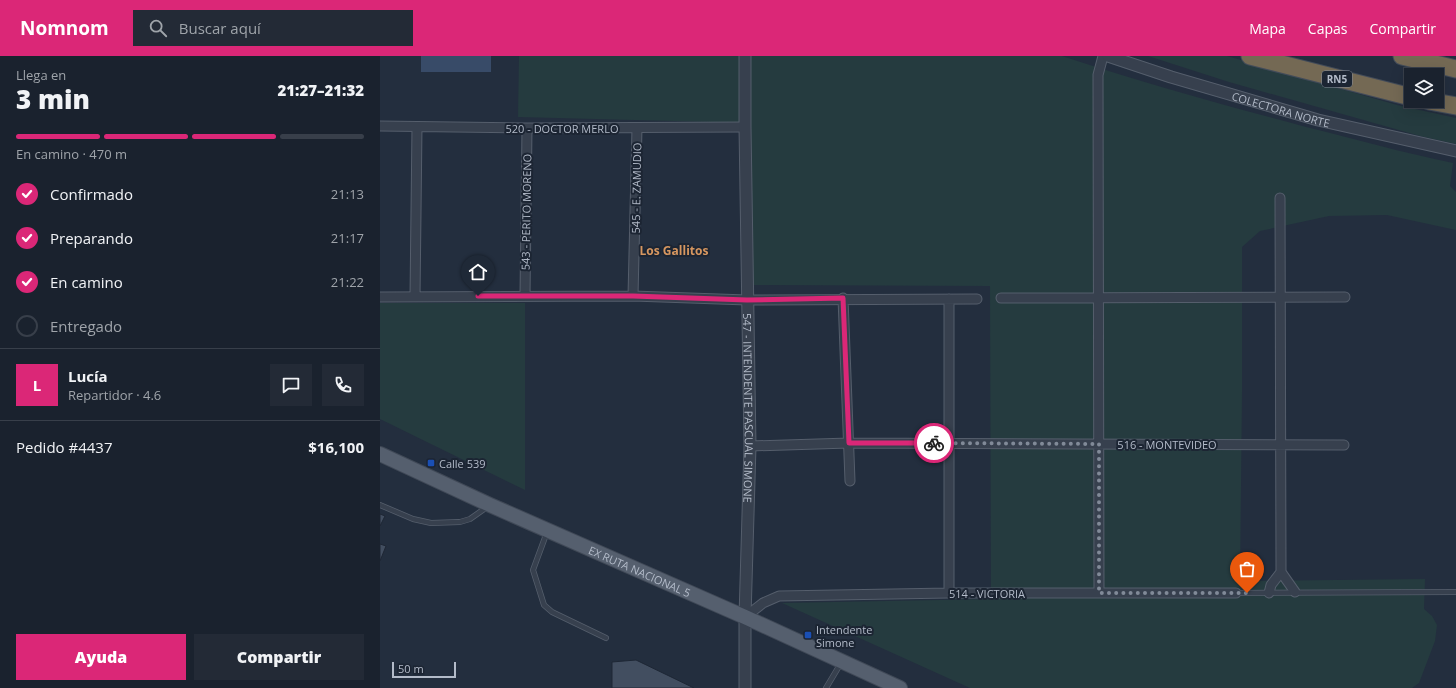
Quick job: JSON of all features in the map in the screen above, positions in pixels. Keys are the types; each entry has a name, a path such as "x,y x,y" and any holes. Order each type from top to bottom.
{"highway":[{"name":"RN5","path":"1250,56 1404,95"},
{"path":"1402,56 1456,69"},
{"path":"1444,104 1456,106"}],"main road":[{"name":"EX RUTA NACIONAL 5","path":"380,454 490,505 745,617 900,688"}],"street":[{"name":"547 - INTENDENTE PASCUAL SIMONE","path":"745,56 750,446 745,617 745,688"},
{"path":"1099,593 1098,75 1103,56"},
{"name":"COLECTORA NORTE","path":"1108,56 1171,77 1318,120 1456,151"},
{"name":"520 - DOCTOR MERLO","path":"380,126 527,128 745,127"},
{"path":"415,296 416,127"},
{"name":"543 - PERITO MORENO","path":"525,296 527,128"},
{"name":"545 - E. ZAMUDIO","path":"633,296 637,128"},
{"path":"1280,198 1281,572 1295,592"},
{"path":"380,297 633,296 747,300 843,298 977,299"},
{"path":"1001,298 1344,297"},
{"path":"843,298 850,481"},
{"path":"949,299 949,593"},
{"name":"516 - MONTEVIDEO","path":"750,446 849,443 1344,445"},
{"path":"1269,593 1271,585 1281,572"},
{"name":"514 - VICTORIA","path":"745,617 763,604 778,596 949,593 1236,593"}],"lane":[{"path":"380,505 413,519 431,522 460,522 470,519 490,505"},
{"path":"548,530 534,570 544,605 552,612 606,638"},
{"path":"1236,593 1456,592"},
{"path":"826,688 842,661"}],"green space":[{"path":"519,56 1062,56 1153,85 1306,127 1453,163 1450,186 1456,192 1456,230 1387,215 1329,216 1260,231 1242,247 1240,581 1425,579 1424,609 1432,616 1437,625 1435,641 1419,683 1412,688 970,688 782,603 991,599 990,286 751,285 750,123 518,117"},
{"path":"1148,56 1227,56 1404,107 1404,108 1411,108 1456,118 1456,144 1420,136 1229,82"},
{"path":"380,303 525,303 525,490 380,419"}],"water":[{"path":"421,56 491,56 491,72 421,72"}],"building":[{"path":"380,514 385,516 380,526"},
{"path":"380,544 386,546 380,561"},
{"path":"636,660 694,688 612,688 612,662"}],"way so far":[{"path":"934,443 1099,444 1099,593 1247,593"}],"place":[{"name":"Calle 539","path":"431,463"},
{"name":"Intendente Simone","path":"808,635"}],"district":[{"name":"Los Gallitos","path":"674,250"}],"route":[{"path":"478,296 633,296 747,300 843,298 849,443 934,443"}]}
